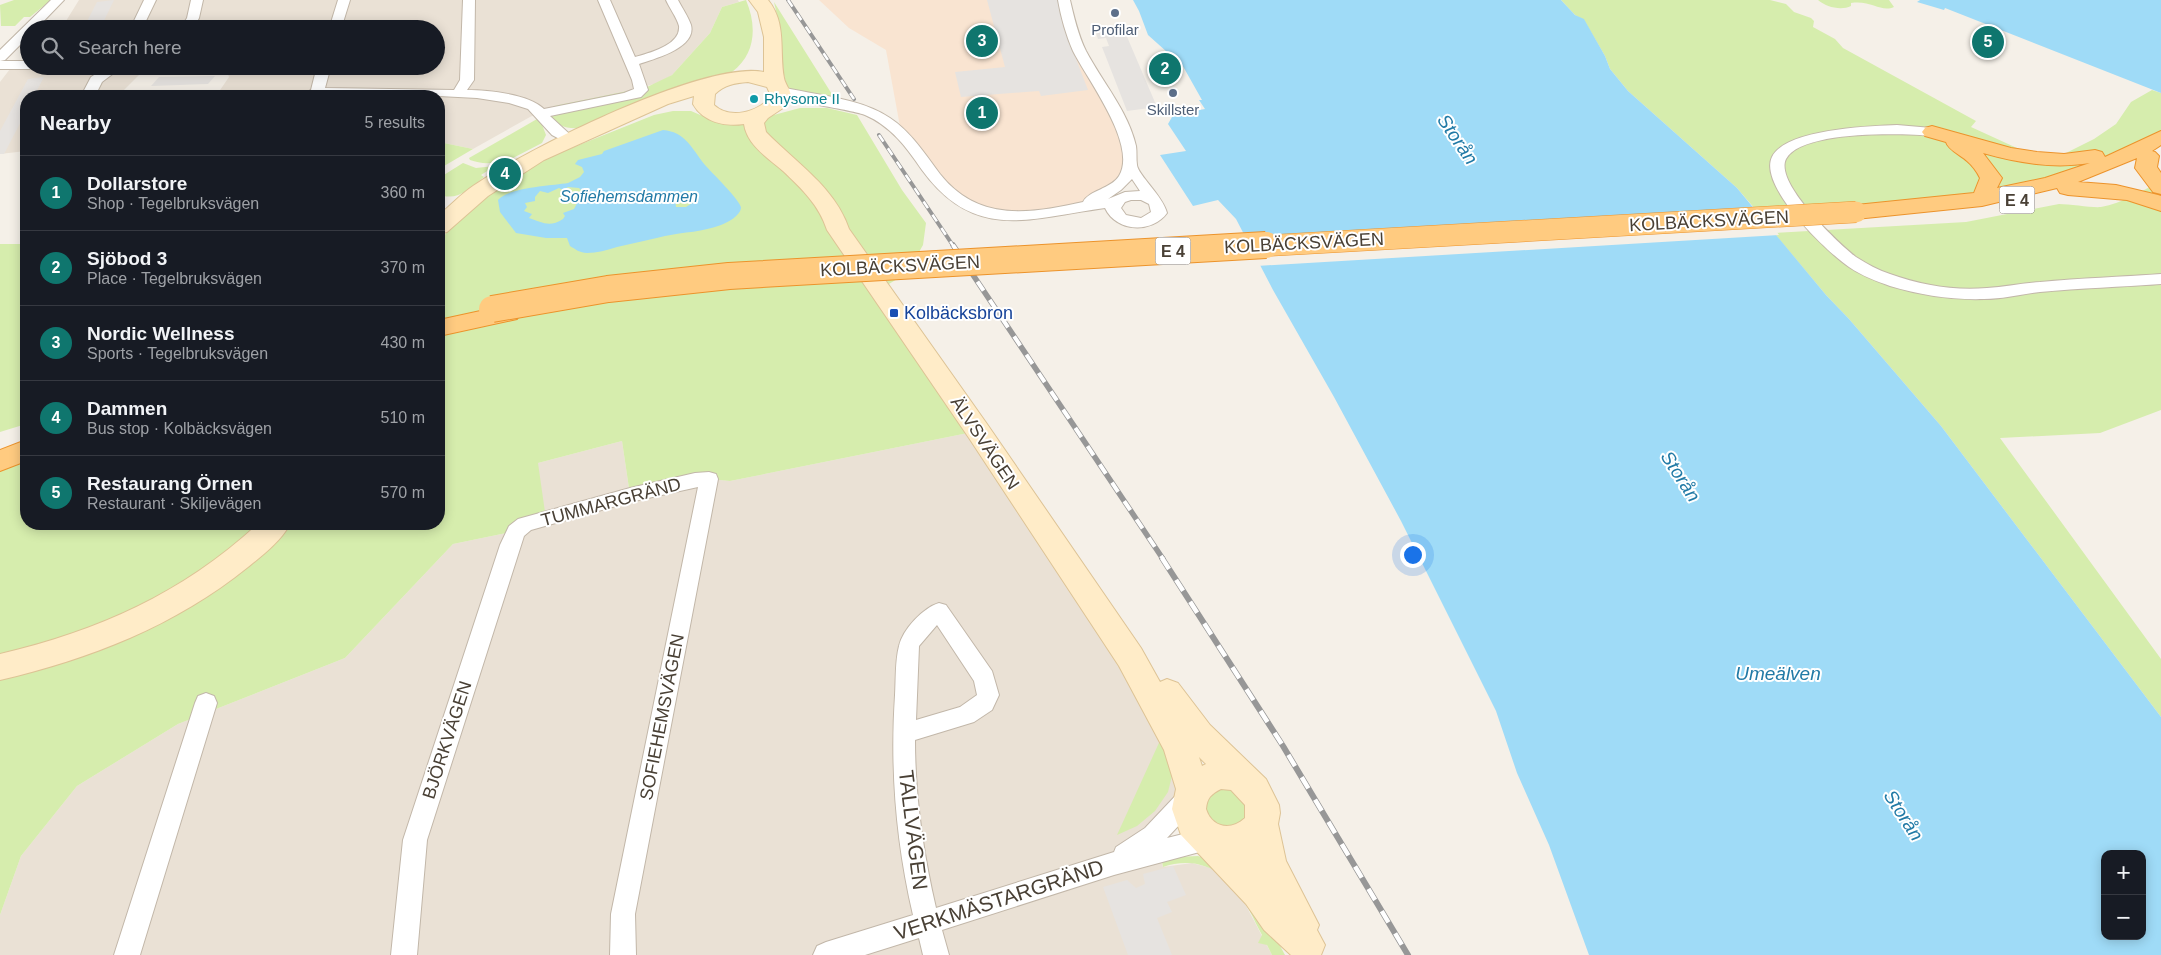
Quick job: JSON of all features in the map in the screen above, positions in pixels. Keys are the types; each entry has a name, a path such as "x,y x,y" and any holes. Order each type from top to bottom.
{"highway":[{"path":"1925,131 1962,138 2009,154 2054,161 2105,154 2161,136"},
{"path":"1925,131 1970,151 1983,163 1991,178 1982,198"},
{"name":"KOLBÄCKSVÄGEN","path":"445,319 608,289 730,276 1860,216 1982,198 2046,184 2107,165 2161,136"},
{"path":"2154,152 2146,168 2161,188"},
{"name":"KOLBÄCKSVÄGEN","path":"445,327 601,297 708,286 1983,207 2068,188 2116,172 2154,152"},
{"path":"2068,188 2106,189 2131,193 2161,204"},
{"path":"0,450 20,443"},
{"path":"0,461 20,453"}],"main road":[{"path":"709,111 702,101 704,94 746,69 755,58 760,31 759,2"},
{"name":"ÄLVSVÄGEN","path":"759,2 767,11 773,38 772,98 754,123 756,134 824,202 836,218 838,230"},
{"path":"445,223 480,191 505,174 569,140 661,100 726,80 748,76 764,78 772,98 735,118 681,104 632,114"},
{"name":"ÄLVSVÄGEN","path":"709,111 786,179 824,221 838,230 978,431 1130,657 1142,684 1163,717 1178,746 1191,794"},
{"path":"0,649 37,642 78,630 140,604 192,575 227,549 248,530"},
{"path":"0,667 71,648 117,631 155,613 222,570 270,530"},
{"name":"ÄLVSVÄGEN","path":"1130,657 1158,680 1188,723 1241,778"},
{"path":"1209,840 1222,844 1240,842 1255,833 1261,824 1264,811 1260,798 1252,786 1241,778 1220,774 1209,776 1191,794 1189,815 1197,830 1260,892 1277,917 1309,950"},
{"path":"1261,824 1268,862 1276,881 1300,920 1309,950"}],"street":[{"path":"38,20 58,0"},
{"path":"140,20 150,0"},
{"path":"193,20 197,0"},
{"path":"338,20 344,0"},
{"path":"458,93 467,80 469,0"},
{"path":"541,114 636,94 641,90 640,80 604,0"},
{"path":"631,62 668,49 683,36 685,26 672,0"},
{"path":"1064,0 1076,41 1106,94 1127,139 1128,172 1113,211 1121,220"},
{"path":"0,58 20,38"},
{"path":"0,65 20,65"},
{"path":"91,90 96,80 104,75"},
{"path":"314,90 320,75"},
{"path":"445,93 477,94 523,102 533,106 557,132 569,140"},
{"path":"772,98 793,104 832,103 865,111 901,132 943,186 962,202 992,214 1027,217 1056,214 1104,215 1139,223 1154,218 1159,210 1155,201 1128,172"},
{"path":"1925,131 1854,130 1801,142 1788,148 1779,158 1777,164 1779,176 1803,214 1844,256 1881,277 1902,284 1947,293 1984,294 2039,287 2161,279"},
{"path":"1080,207 1107,192 1128,172"},
{"path":"1056,214 1138,195 1155,201"},
{"name":"TUMMARGRÄND","path":"516,531 525,524 630,495 695,480 709,479"},
{"name":"SOFIEHEMSVÄGEN","path":"623,955 623,914 709,479"},
{"name":"BJÖRKVÄGEN","path":"404,955 415,840 516,531"},
{"name":"TALLVÄGEN","path":"905,733 966,715 984,704 988,695 984,678 939,610 914,635 909,646 905,733 905,791 920,892 936,955"},
{"path":"127,955 206,703"},
{"name":"VERKMÄSTARGRÄND","path":"1114,863 1153,836 1191,794"},
{"name":"VERKMÄSTARGRÄND","path":"826,955 1114,863 1209,840"}],"shaded area":[{"path":"79,0 738,0 739,2 722,7 710,33 672,75 658,83 610,96 554,106 530,117 473,149 445,143 445,90 220,90 229,77 228,75 445,75 445,20 67,20"},
{"path":"114,0 104,20 88,20 97,2"},
{"path":"819,0 1064,0 1070,25 1120,123 1126,178 1080,207 1027,217 962,202 901,132 886,50 849,28"},
{"path":"987,0 1058,0 1063,25 1088,90 1041,96 1039,91 961,97 955,72 1005,67"},
{"path":"1122,25 1157,107 1127,111 1102,47 1109,46 1106,38 1098,39 1094,27"},
{"path":"20,67 20,75 139,75 124,90 20,90 20,152 0,154 0,82 10,69"},
{"path":"215,76 208,84 151,86 159,77"},
{"path":"44,77 37,90 22,90 28,79"},
{"path":"20,94 20,123 4,154 0,154 0,131"},
{"path":"978,431 1193,789 1153,836 1163,867 1192,863 1211,868 1229,879 1241,896 1272,955 0,955 0,915 21,856 77,786 178,724 345,658 453,544 516,531 538,463 622,441 630,495 709,479 730,481"},
{"path":"1173,866 1186,895 1167,902 1172,912 1157,918 1172,955 1128,955 1103,887 1127,880 1136,888 1145,884 1143,874"}],"green space":[{"path":"14,0 51,0 30,17 24,17 15,26 1,26 0,5"},
{"path":"746,0 752,20 752,39 746,57 732,72 580,128 562,126 548,114 554,106 647,87 672,75 710,33 722,7"},
{"path":"1561,0 1770,0 1786,4 1794,12 1811,18 1814,21 1813,27 1835,39 1843,48 1976,121 1971,127 2030,154 2043,156 2066,153 2094,139 2116,124 2131,102 2152,90 2161,93 2161,131 2046,184 1768,224 1737,188 1628,91 1610,69 1605,56 1584,20 1575,15"},
{"path":"1818,0 1889,0 1894,7 1885,8 1865,3 1851,3 1851,6 1838,8"},
{"path":"774,2 835,99 794,92 787,86 784,75 779,24"},
{"path":"800,108 827,108 857,115 902,190 926,223 923,245 907,273 879,290 978,431 730,481 709,479 630,495 622,441 538,463 546,519 516,531 453,544 345,658 178,724 77,786 21,856 0,915 0,461 20,454 20,530 445,530 445,235 457,220 518,174 559,153 654,115 673,111 691,111 705,117 770,116"},
{"path":"537,119 541,122 546,135 542,143 513,158 510,157 491,163 480,163 470,160 469,158"},
{"path":"445,143 473,149 445,165"},
{"path":"463,163 476,168 495,166 481,175 484,177 468,190 452,196 445,196 445,174"},
{"path":"2161,180 2161,410 2100,433 2000,438 2161,659 2161,717 1941,426 1774,233 1966,222 2059,204 2101,207 2117,203"},
{"path":"0,244 20,244 20,426 0,432"},
{"path":"1163,734 1174,768 1168,792 1155,811 1137,826 1117,835"},
{"path":"1209,776 1264,811 1222,844 1193,789"},
{"path":"1198,856 1216,862 1272,931 1285,955 1272,955 1267,945 1258,943 1262,935 1250,912 1238,891 1221,874 1210,868 1193,863 1163,867 1162,862 1176,857"}],"water":[{"name":"Umeälven","path":"1133,0 1561,0 1575,15 1584,19 1605,56 1610,69 1628,91 1737,188 1826,295 1941,426 2161,717 2161,955 1589,955 1549,845 1517,773 1496,711 1401,521 1273,290 1236,219 1218,200 1193,206 1160,155 1186,151 1168,124 1172,117 1182,111 1205,109 1180,61 1175,60 1170,52 1167,52 1148,35"},
{"path":"1920,0 2161,0 2161,93 1945,8 1944,10 1917,2"},
{"name":"Sofiehemsdammen","path":"663,130 671,131 688,142 705,165 737,200 741,208 740,211 736,216 721,225 700,231 665,236 587,253 580,252 570,246 567,238 546,238 516,233 500,212 498,200 504,196 511,192 568,183 580,177 584,172 582,167 575,164 578,160 602,154 604,151","holes":["568,187 579,188 583,192 574,209 563,213 565,216 558,222 550,224 529,218 532,214 524,211 527,207 525,203 535,201 535,197 540,191 548,193 559,188 563,190","684,191 691,191 697,196 697,200 686,207 676,207 675,198 680,197"]}],"pier":[{"path":"1770,222 1779,235 1257,266 1246,244"}],"railway":[{"path":"788,0 854,99"},
{"path":"879,135 954,247"},
{"path":"953,245 1163,559"},
{"path":"1162,558 1283,746 1408,955"}],"place":[{"name":"Profilar","path":"1115,13"},
{"name":"Nordic Wellness","path":"982,41"},
{"name":"Restaurang Örnen","path":"1988,42"},
{"name":"Sjöbod 3","path":"1165,69"},
{"name":"Skillster","path":"1173,93"},
{"name":"Rhysome II","path":"754,99"},
{"name":"Dollarstore","path":"982,113"},
{"name":"Dammen","path":"505,174"},
{"name":"Kolbäcksbron","path":"894,313"}],"water label":[{"name":"Storån","path":"1458,139"},
{"name":"Storån","path":"1681,476"},
{"name":"Storån","path":"1904,815"}]}
